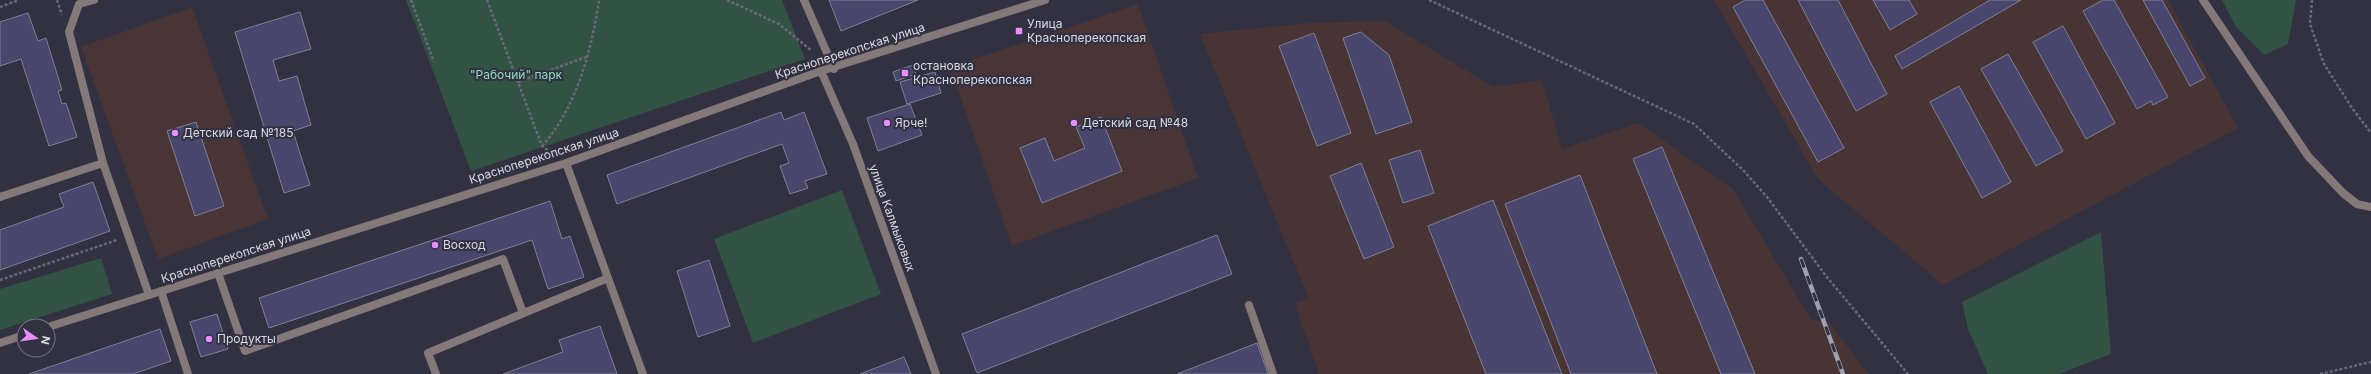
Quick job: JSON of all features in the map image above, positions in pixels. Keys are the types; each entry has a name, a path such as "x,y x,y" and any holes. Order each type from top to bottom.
{"street":[{"path":"94,0 79,4 69,32 103,163 126,237 149,295"},
{"path":"804,0 834,69"},
{"name":"Красноперекопская улица","path":"56,324 566,163 821,71 834,69 1045,0"},
{"path":"2203,0 2308,156 2343,194 2357,204 2371,207"},
{"name":"улица Калмыковых","path":"821,71 853,144 936,374"},
{"path":"0,197 103,163"},
{"path":"566,163 643,374"},
{"path":"218,273 245,351 503,259 523,313"},
{"path":"436,374 428,353 608,278"},
{"path":"161,291 188,374"},
{"path":"1249,305 1273,374"},
{"path":"0,342 16,337"}],"path":[{"path":"0,7 20,0"},
{"path":"411,0 434,62"},
{"path":"487,0 542,146 566,163"},
{"path":"542,146 555,132 568,109 593,36 598,0"},
{"path":"727,0 779,24 815,54 821,71"},
{"path":"1429,0 1694,124 1743,170 1768,197 1826,276 1908,374"},
{"path":"2312,0 2310,24 2324,64 2352,108 2371,133"},
{"path":"518,82 586,57"},
{"path":"0,280 126,237"},
{"path":"2320,374 2371,362"}],"shaded area":[{"path":"1714,0 2168,0 2238,128 1943,285 1818,179"},
{"name":"Детский сад №48","path":"1138,4 1198,178 1012,246 950,67"},
{"name":"Детский сад №185","path":"192,7 268,219 158,259 81,47"},
{"path":"1385,21 1493,87 1542,80 1562,149 1638,123 1733,189 1811,320 1829,323 1869,374 1319,374 1295,304 1308,297 1200,34 1310,23"}],"green space":[{"name":"\"Рабочий\" парк","path":"406,0 782,0 805,59 471,171"},
{"path":"2222,0 2296,0 2288,44 2264,55 2236,27"},
{"path":"842,190 881,294 753,343 714,239"},
{"path":"2101,232 2111,354 2059,374 1988,374 1968,329 1962,302"},
{"path":"101,258 112,294 37,318 16,318 16,325 0,330 0,289"}],"building":[{"path":"829,0 918,0 841,31"},
{"path":"1745,0 1763,0 1844,148 1818,162 1733,7"},
{"path":"1798,0 1838,0 1887,94 1856,111"},
{"path":"1873,0 1909,0 1917,14 1890,30"},
{"path":"1990,0 2021,0 1902,69 1895,56"},
{"path":"2103,0 2114,0 2168,97 2153,105 2151,101 2137,109 2083,11"},
{"path":"2143,0 2162,0 2205,78 2190,86"},
{"path":"300,12 311,49 273,60 279,81 297,76 311,125 293,131 310,185 284,193 235,32"},
{"path":"28,13 38,41 46,38 62,90 58,91 62,104 66,103 77,137 49,146 21,59 0,66 0,22"},
{"path":"2063,26 2115,123 2086,139 2033,42"},
{"path":"1361,32 1389,55 1412,122 1376,134 1343,38"},
{"path":"1314,33 1351,133 1317,146 1279,46"},
{"path":"2008,54 2063,151 2036,166 1981,69"},
{"name":"остановка Красноперекопская","path":"913,65 916,74 896,81 893,72"},
{"path":"935,72 941,93 907,104 900,82"},
{"path":"1959,86 2011,182 1982,198 1930,102"},
{"path":"910,104 922,135 878,151 867,118"},
{"path":"781,112 784,120 804,112 827,174 805,181 808,188 790,194 780,166 789,163 782,144 617,204 607,175"},
{"path":"1101,117 1122,171 1042,203 1020,148 1045,138 1054,161 1085,148 1076,127"},
{"path":"196,122 224,206 195,216 167,131"},
{"path":"1662,147 1755,374 1721,374 1633,159"},
{"path":"1420,150 1434,193 1403,203 1389,160"},
{"path":"1361,163 1394,247 1364,259 1330,176"},
{"path":"1580,175 1657,374 1571,374 1505,204"},
{"path":"93,182 110,231 0,270 0,230 64,207 59,194"},
{"path":"1493,200 1562,374 1486,374 1428,226"},
{"path":"550,201 562,239 570,236 584,277 548,289 532,240 269,328 259,298"},
{"path":"1217,235 1232,274 977,373 962,334"},
{"path":"709,260 730,326 698,337 677,271"},
{"path":"217,314 228,349 201,357 190,322"},
{"path":"600,326 617,374 503,374 563,352 559,340"},
{"path":"160,329 171,361 133,374 29,374"},
{"path":"1257,343 1268,374 1177,374"},
{"path":"904,357 911,374 860,374"}],"railway":[{"path":"1801,259 1843,374"}],"place":[{"name":"Улица Красноперекопская","path":"1019,31"},
{"name":"остановка Красноперекопская","path":"905,73"},
{"name":"Ярче!","path":"887,123"},
{"name":"Детский сад №48","path":"1074,123"},
{"name":"Детский сад №185","path":"175,133"},
{"name":"Восход","path":"435,245"},
{"name":"Продукты","path":"209,339"}]}
